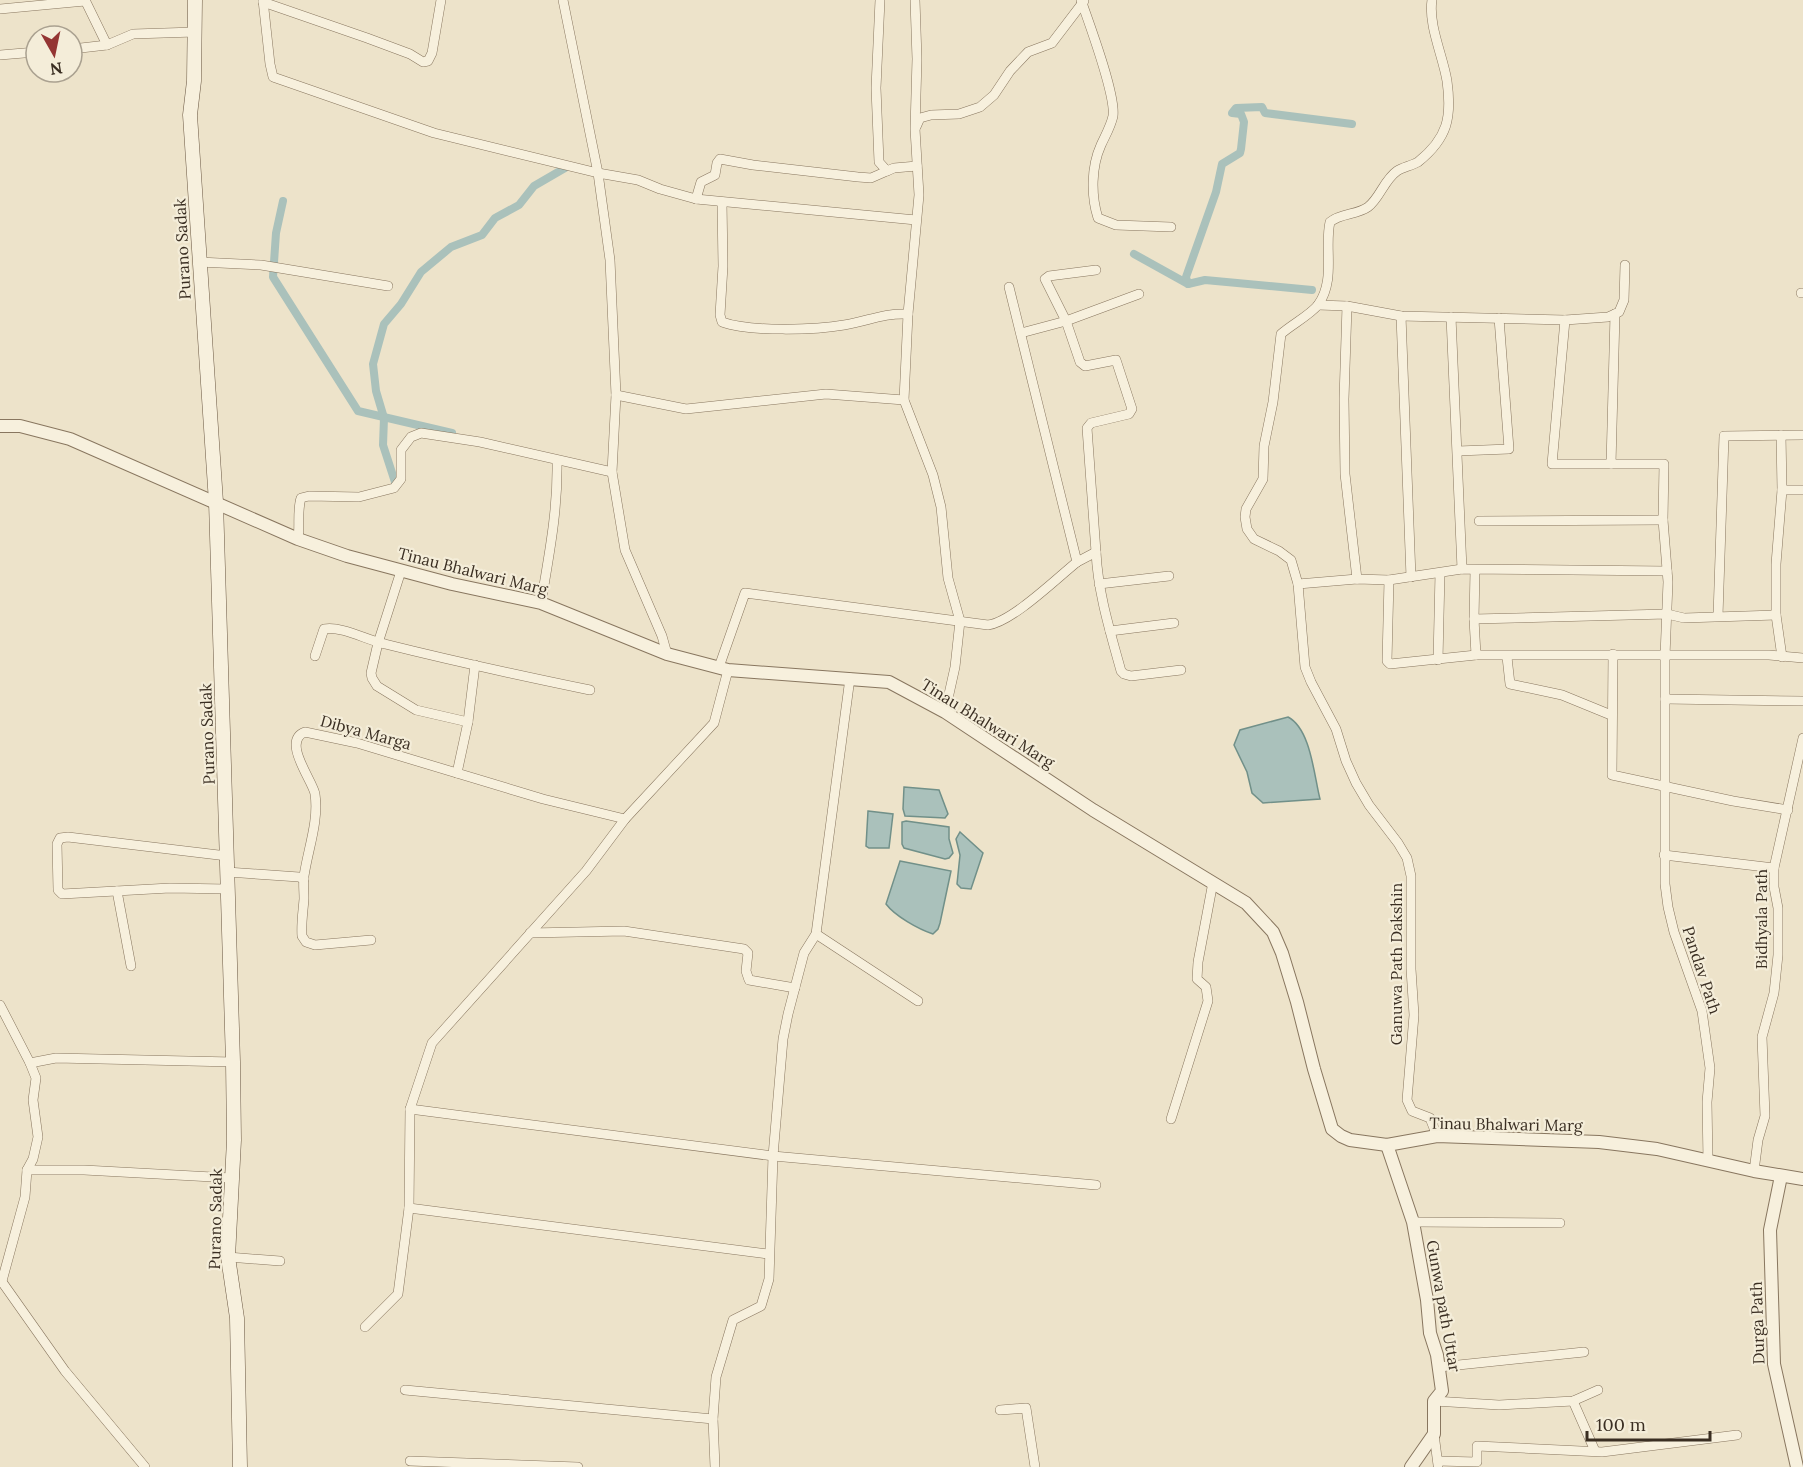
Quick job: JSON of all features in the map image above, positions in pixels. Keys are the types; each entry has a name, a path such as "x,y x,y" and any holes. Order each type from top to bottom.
{"main road":[{"name":"Purano Sadak","path":"195,0 190,115 216,502 233,1062 234,1140 228,1257 237,1318 240,1467"}],"street":[{"path":"0,9 85,0 106,45"},
{"path":"441,0 432,54 426,62 263,1 273,77 434,133 598,173 638,180 696,199 916,220"},
{"path":"562,0 598,173 610,260 616,395 612,472 625,550 662,636 667,654"},
{"path":"880,0 876,88 878,151 879,162 887,171"},
{"path":"915,0 915,129 919,195 908,314 904,400 933,475 941,507 948,578 960,621 955,667 945,712"},
{"path":"1432,0 1432,22 1445,66 1450,110 1446,130 1416,163 1396,171 1367,208 1337,216 1330,222 1327,245 1328,278 1318,305 1347,306 1401,316 1565,320 1608,317 1619,312 1624,300 1625,266"},
{"path":"915,129 920,118 931,115 959,114 980,106 994,95 1010,70 1028,52 1052,43 1083,1"},
{"path":"1083,1 1112,97 1114,114 1099,148 1094,174 1094,204 1098,218 1116,225 1171,226"},
{"path":"84,48 106,45 133,34 195,32"},
{"path":"0,55 24,53"},
{"path":"696,199 701,182 715,175 720,159 871,178 894,168 917,166"},
{"path":"722,202 723,266 720,315 722,322 755,327 823,328 862,321 883,314 908,314"},
{"path":"199,262 261,265 388,286"},
{"path":"1096,270 1046,277 1045,282 1066,321 1082,365 1088,366 1116,360 1132,409 1130,414 1091,423 1087,428 1098,584 1121,671 1127,676 1181,670"},
{"path":"1010,287 1077,562"},
{"path":"1021,333 1066,321 1139,294"},
{"name":"Ganuwa Path Dakshin","path":"1318,305 1281,334 1273,402 1264,446 1263,479 1246,508 1245,517 1247,529 1254,539 1279,551 1291,560 1298,584 1305,667 1336,729 1356,783 1407,858 1411,876 1411,969 1414,1016 1407,1100 1408,1107 1412,1111 1430,1118 1437,1136"},
{"path":"1347,306 1344,399 1345,474 1357,579"},
{"path":"1565,320 1552,464 1611,464 1615,314"},
{"path":"1401,316 1411,577"},
{"path":"1451,317 1462,569"},
{"path":"1458,451 1509,449 1499,318"},
{"path":"616,395 686,409 826,394 904,400"},
{"name":"Tinau Bhalwari Marg","path":"0,426 20,426 70,439 298,539 452,585 541,603 667,654 724,669 889,682 945,712 1093,810 1246,903 1273,932 1297,1002 1332,1129 1350,1140 1388,1144 1437,1136 1599,1142 1657,1149 1754,1172 1803,1179"},
{"path":"298,539 300,527 298,507 301,498 309,496 359,497 394,488 401,479 401,450 415,434 425,433 480,442 612,472"},
{"path":"1781,435 1782,490 1776,564 1776,615 1782,657"},
{"path":"1718,616 1724,436 1803,435"},
{"path":"541,603 554,531 558,492 557,461"},
{"name":"Pandav Path","path":"1611,464 1664,464 1663,520 1667,572 1664,855 1668,907 1672,924 1702,1011 1710,1068 1707,1102 1708,1161"},
{"path":"1782,490 1803,490"},
{"path":"1479,521 1663,520"},
{"path":"365,1327 398,1294 409,1208 410,1109 432,1043 586,871 625,819 714,723 724,669 745,593 988,625 995,624 1009,616 1077,562 1096,552"},
{"path":"1298,584 1357,579 1389,580 1462,569 1667,572"},
{"path":"1475,570 1476,656"},
{"path":"401,571 371,673 377,686 416,710 468,722"},
{"path":"1438,660 1440,573"},
{"path":"1098,584 1169,576"},
{"path":"1389,580 1388,663 1390,664 1476,656 1613,654 1803,658"},
{"path":"1474,619 1667,614 1684,618 1776,615"},
{"path":"1110,631 1174,623"},
{"path":"315,657 324,629 332,628 378,643 590,690"},
{"path":"1613,654 1612,775 1666,788 1788,810"},
{"path":"1507,657 1510,684 1562,695 1611,715"},
{"path":"457,773 468,722 475,665"},
{"path":"715,1467 713,1419 716,1377 733,1320 761,1306 769,1279 768,1254 773,1156 783,1039 804,953 816,934 850,678"},
{"path":"1665,699 1803,702"},
{"name":"Dibya Marga","path":"371,940 315,945 306,942 302,936 304,879 316,811 315,791 300,762 297,749 298,738 305,732 357,743 543,799 625,819"},
{"name":"Bidhyala Path","path":"1754,1172 1758,1140 1765,1116 1762,1037 1773,993 1778,956 1778,908 1774,887 1774,868 1803,742"},
{"path":"227,856 68,837 60,838 57,844 58,890 62,894 170,888 227,890"},
{"path":"1664,855 1774,868"},
{"path":"227,872 304,879"},
{"path":"1171,1119 1208,1001 1206,987 1197,979 1213,882"},
{"path":"117,891 131,966"},
{"path":"530,933 624,931 744,949 748,953 746,971 749,980 795,988"},
{"path":"816,934 918,1000"},
{"path":"0,1006 36,1078 33,1100 38,1133 33,1159 27,1170 25,1197 1,1280 64,1371 136,1463 145,1467"},
{"path":"30,1063 56,1058 233,1062"},
{"path":"410,1109 773,1156 1096,1185"},
{"name":"Gunwa path Uttar","path":"1388,1144 1413,1222 1427,1300 1430,1333 1439,1367 1442,1391 1434,1401 1434,1434"},
{"path":"27,1170 84,1170 231,1178"},
{"name":"Durga Path","path":"1781,1176 1770,1230 1774,1364 1797,1467"},
{"path":"409,1208 768,1254"},
{"path":"1413,1222 1560,1223"},
{"path":"228,1257 280,1261"},
{"path":"1439,1367 1584,1352"},
{"path":"405,1390 713,1419"},
{"path":"1434,1401 1499,1405 1573,1401 1598,1390"},
{"path":"1573,1401 1595,1451"},
{"path":"1000,1410 1026,1408 1035,1467"},
{"path":"1434,1434 1438,1464 1477,1462 1477,1446 1595,1451 1737,1435"},
{"path":"1411,1467 1434,1434"},
{"path":"410,1461 578,1467"}],"water":[{"path":"1288,717 1296,723 1307,742 1320,799 1263,803 1252,793 1247,772 1234,745 1240,730"},
{"path":"904,787 939,790 948,814 945,818 905,816"},
{"path":"868,811 893,814 889,848 866,846"},
{"path":"902,822 949,827 949,839 953,853 945,859 904,848"},
{"path":"960,832 983,853 971,889 961,888 957,884 960,855 956,839"},
{"path":"900,861 951,871 940,923 933,934 907,922 886,904"}],"waterway":[{"path":"1188,284 1186,277 1216,192 1222,164 1240,153 1244,122 1241,114 1232,113 1236,108 1262,107 1265,113 1352,124"},
{"path":"395,482 383,445 384,418 376,391 373,364 384,324 401,304 421,272 451,247 482,235 495,218 519,205 534,186 565,168"},
{"path":"283,201 276,233 273,277 358,411 452,433"},
{"path":"1134,254 1188,284 1205,280 1312,290"}]}
